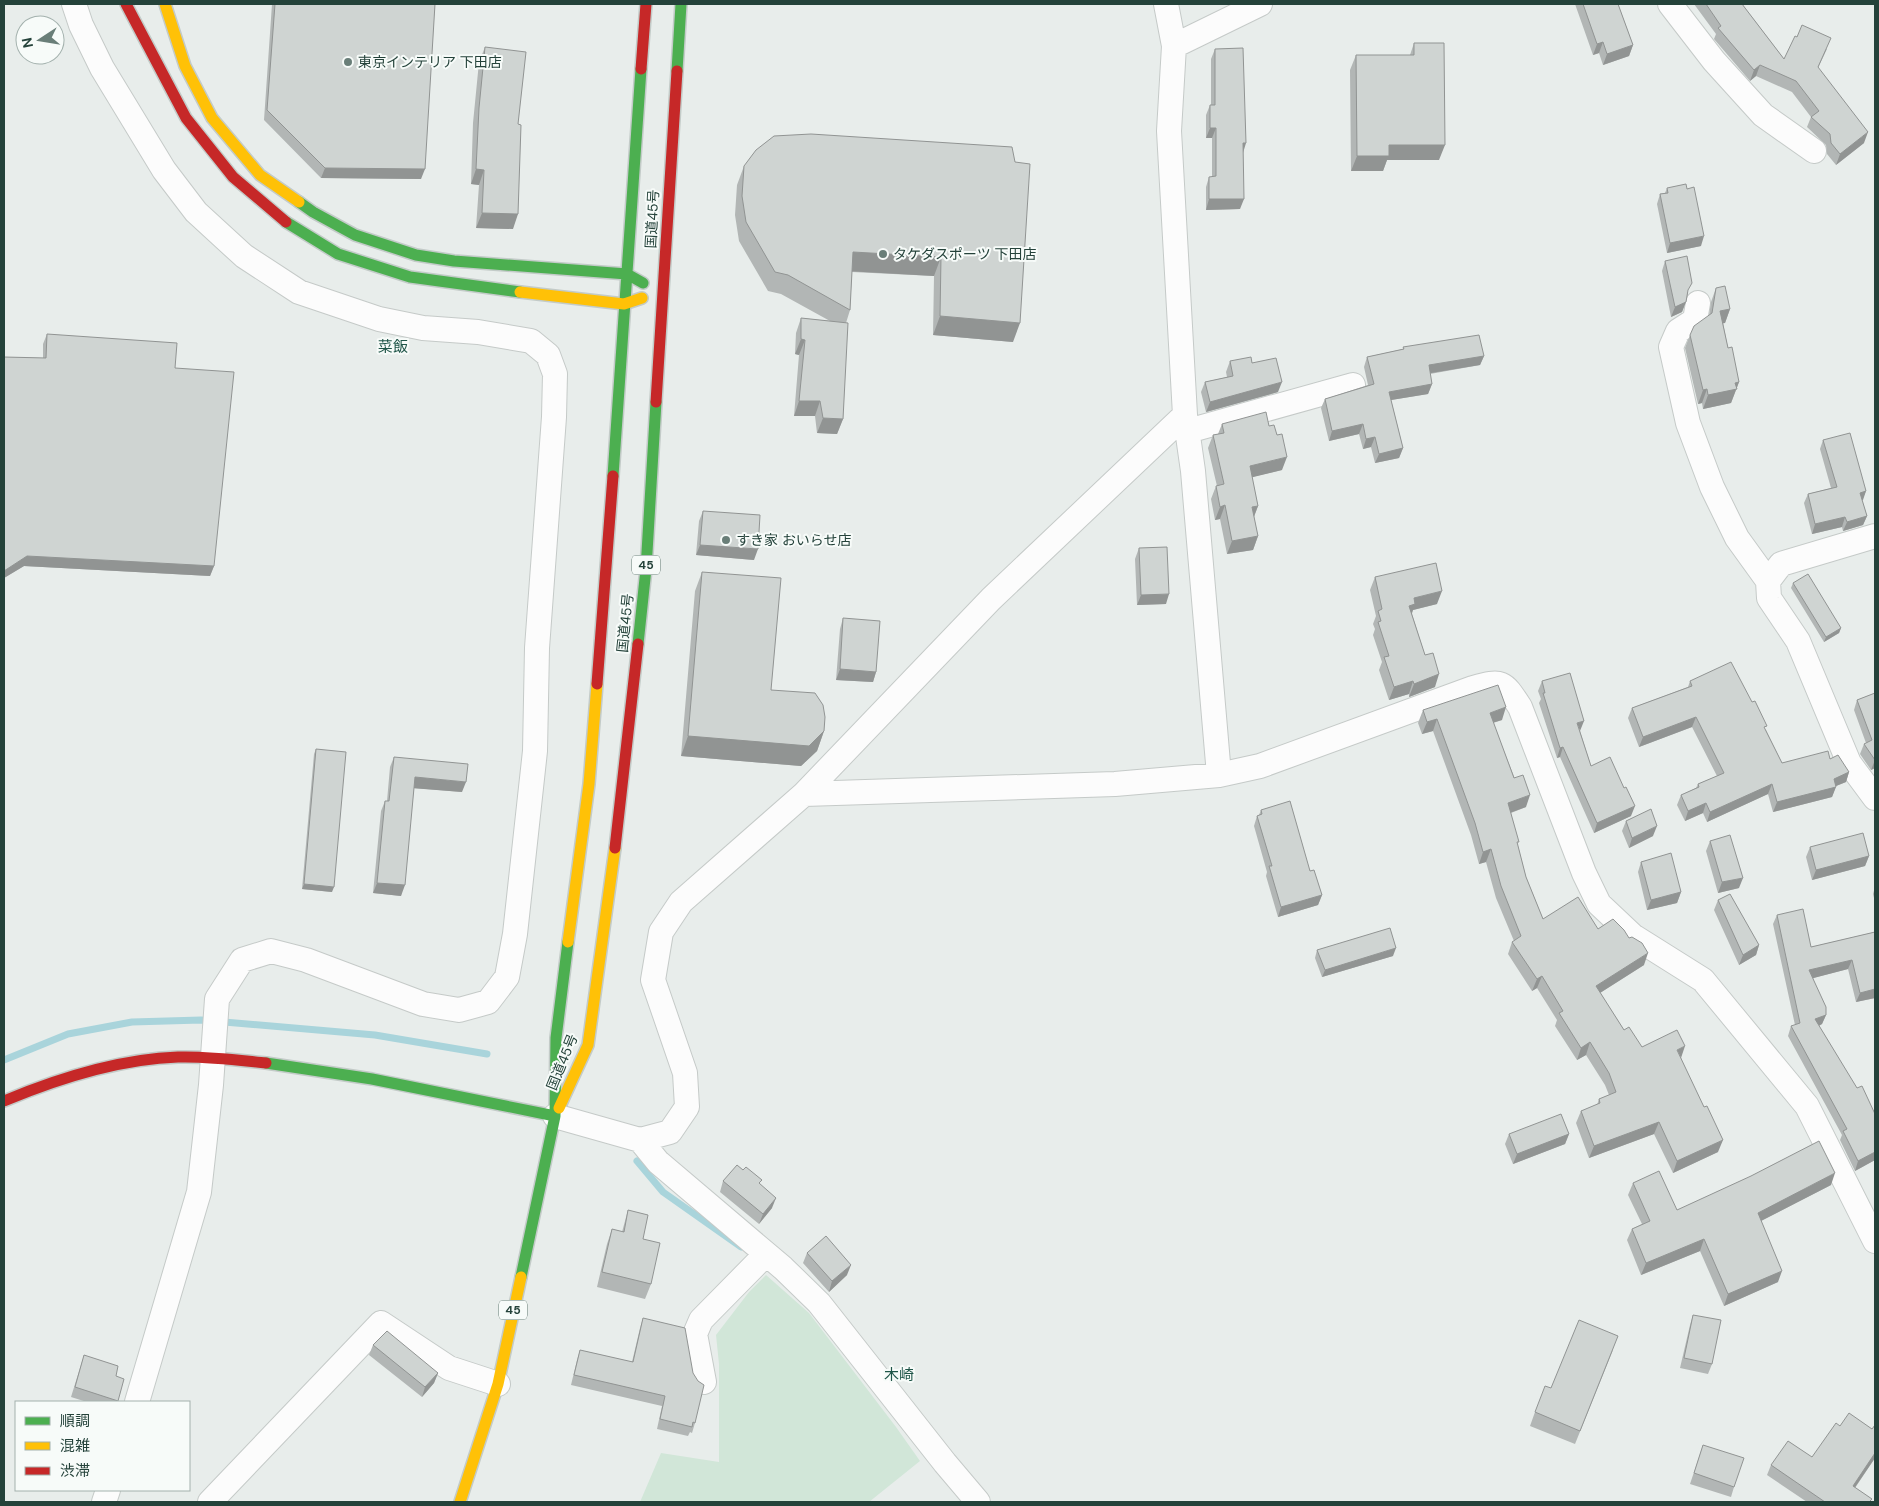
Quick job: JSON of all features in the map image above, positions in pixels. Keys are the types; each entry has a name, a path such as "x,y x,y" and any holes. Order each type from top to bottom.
{"main road":[{"path":"126,4 186,118 233,177 286,223 338,254 410,278 561,298 624,304 662,292"},
{"path":"165,4 185,66 212,118 260,175 313,212 355,235 416,254 454,261 627,274 662,292"},
{"name":"国道45号","path":"460,1502 498,1384 555,1116 556,1038 589,784 607,566 646,4"},
{"name":"国道45号","path":"555,1116 588,1045 622,796 646,569 681,4"},
{"path":"4,1102 32,1089 94,1070 152,1058 213,1058 289,1066 353,1076 555,1116"}],"street":[{"path":"74,4 81,25 102,68 164,170 196,212 244,256 299,292 379,319 424,328 478,332 531,341 548,354 555,374 554,417 537,648 535,751 515,934 507,977 488,1002 459,1010 423,1004 306,960 271,951 242,960 217,999 199,1192 137,1401"},
{"path":"1166,4 1174,46 1169,132 1186,423 1193,471 1219,775"},
{"path":"1174,46 1260,4"},
{"path":"1670,4 1714,61 1763,115 1814,151"},
{"path":"1698,302 1695,320 1678,331 1671,347 1688,423 1712,487 1737,538 1768,581 1769,598 1798,641 1849,763 1875,798"},
{"path":"555,1116 640,1140 670,1132 687,1107 686,1073 653,980 661,932 682,902 804,794 991,599 1186,423 1353,385"},
{"path":"1768,581 1781,564 1875,536"},
{"path":"804,794 1115,784 1219,775 1260,766 1473,688 1495,682 1507,687 1520,707 1584,873 1599,904 1633,936 1703,980 1807,1106 1875,1241"},
{"path":"640,1140 658,1162 783,1268 819,1303 944,1464 978,1502"},
{"path":"704,1382 696,1334 701,1320 766,1254"},
{"path":"210,1502 381,1323 449,1368 498,1384"}],"green space":[{"path":"766,1275 809,1313 920,1461 869,1502 640,1502 661,1453 719,1462 719,1364 716,1335 749,1292"}],"building":[{"name":"東京インテリア 下田店","path":"275,4 435,4 425,169 325,168 267,110"},
{"path":"1583,4 1618,4 1633,45 1607,54 1603,42 1597,44"},
{"path":"1706,4 1742,4 1784,59 1802,25 1831,38 1818,67 1868,132 1840,154 1831,143 1830,134 1811,117 1819,111 1796,81 1760,65 1754,70 1718,28 1721,26"},
{"path":"1414,43 1444,43 1445,145 1389,145 1389,156 1357,156 1356,55 1414,55"},
{"path":"485,47 526,52 518,124 521,125 518,214 482,213 484,170 476,169"},
{"path":"1243,48 1246,143 1243,143 1244,199 1209,199 1209,177 1216,176 1216,128 1210,128 1210,105 1215,105 1215,49"},
{"name":"タケダスポーツ 下田店","path":"811,134 1012,147 1015,162 1030,164 1020,323 940,316 941,257 853,252 850,310 788,275 775,272 746,222 742,196 744,166 756,150 774,136"},
{"path":"1686,184 1687,189 1694,187 1704,236 1670,243 1660,194 1668,193 1667,188"},
{"path":"1687,256 1692,283 1688,290 1686,302 1675,307 1665,261"},
{"path":"1725,286 1730,309 1720,311 1728,348 1732,347 1739,382 1735,383 1737,389 1708,395 1707,389 1703,390 1690,335 1694,326 1712,313 1716,288"},
{"path":"801,318 848,323 843,419 823,418 820,401 799,401 805,340 801,339"},
{"path":"47,334 177,343 175,368 234,372 214,566 27,556 4,571 4,357 46,358"},
{"path":"1479,335 1484,356 1429,365 1432,384 1389,392 1403,448 1379,454 1375,437 1366,439 1363,424 1332,431 1325,399 1374,384 1367,357 1404,349 1403,347"},
{"path":"1251,357 1252,363 1276,358 1282,382 1210,402 1205,382 1233,376 1230,361"},
{"path":"1266,412 1269,426 1274,425 1277,435 1282,434 1287,457 1250,466 1258,506 1252,507 1258,536 1232,541 1225,505 1220,507 1216,486 1224,484 1213,435 1224,433 1222,424"},
{"path":"1850,433 1866,491 1860,493 1867,516 1847,522 1845,517 1815,524 1808,494 1837,487 1823,440"},
{"name":"すき家 おいらせ店","path":"703,511 760,515 758,549 700,545"},
{"path":"1167,547 1169,594 1141,595 1139,548"},
{"path":"1436,563 1442,591 1414,598 1415,604 1409,606 1425,655 1433,653 1439,674 1414,684 1413,681 1394,687 1384,657 1389,656 1378,622 1381,621 1378,611 1382,609 1375,577"},
{"path":"702,572 781,578 771,690 815,693 823,705 825,717 824,731 809,746 688,736"},
{"path":"1808,574 1841,628 1826,637 1793,583"},
{"path":"843,618 880,621 876,672 840,669"},
{"path":"1731,662 1752,702 1755,701 1767,726 1764,727 1782,763 1828,751 1830,759 1838,755 1849,772 1834,779 1836,787 1777,802 1772,784 1710,812 1706,803 1688,811 1681,795 1699,787 1698,784 1724,773 1696,717 1643,737 1632,708 1692,686 1690,681"},
{"path":"1570,673 1584,721 1577,723 1591,766 1610,757 1624,788 1626,787 1635,806 1597,823 1563,747 1560,748 1543,693 1545,693 1542,681"},
{"path":"1498,685 1506,707 1490,713 1514,778 1523,775 1530,795 1508,803 1526,877 1543,919 1578,897 1598,929 1613,919 1629,938 1632,937 1642,943 1648,953 1596,986 1624,1030 1629,1027 1642,1047 1677,1030 1685,1046 1677,1050 1704,1107 1707,1106 1723,1140 1677,1161 1659,1122 1594,1146 1581,1111 1600,1103 1599,1099 1616,1092 1609,1073 1590,1042 1581,1048 1559,1013 1563,1011 1542,976 1537,979 1512,942 1521,936 1501,886 1491,849 1483,852 1475,823 1437,719 1427,722 1423,710"},
{"path":"1875,693 1875,760 1864,744 1872,740 1857,700"},
{"path":"316,749 346,752 334,887 304,884"},
{"path":"394,757 468,764 466,782 415,777 405,885 377,883 385,801 389,801"},
{"path":"1290,801 1310,871 1314,870 1322,895 1281,907 1269,866 1272,866 1257,816 1262,814 1261,810"},
{"path":"1651,809 1657,826 1632,838 1626,821"},
{"path":"1863,833 1869,856 1816,870 1810,847"},
{"path":"1730,835 1743,878 1722,882 1710,841"},
{"path":"1671,853 1681,892 1651,900 1641,862"},
{"path":"1730,894 1759,945 1743,955 1718,900"},
{"path":"1803,909 1811,947 1875,932 1875,989 1860,993 1852,960 1809,970 1826,1007 1826,1015 1815,1019 1857,1088 1862,1086 1875,1114 1875,1152 1858,1161 1843,1131 1847,1129 1791,1026 1800,1023 1777,915"},
{"path":"1390,928 1396,948 1325,970 1317,950"},
{"path":"1561,1114 1569,1134 1517,1154 1509,1134"},
{"path":"1819,1141 1835,1173 1758,1213 1782,1271 1728,1294 1704,1239 1646,1263 1632,1229 1650,1221 1633,1183 1659,1171 1677,1210 1751,1176"},
{"path":"737,1165 743,1170 746,1167 762,1180 759,1183 776,1198 763,1214 723,1181"},
{"path":"628,1210 648,1215 643,1239 660,1243 651,1284 602,1272 612,1229 624,1232"},
{"path":"826,1236 851,1265 832,1281 807,1253"},
{"path":"1693,1315 1721,1320 1712,1364 1684,1358"},
{"path":"643,1318 685,1328 693,1373 698,1381 704,1385 695,1423 693,1422 692,1427 660,1419 665,1396 574,1375 580,1350 633,1362"},
{"path":"1579,1320 1618,1336 1580,1431 1535,1412 1545,1386 1551,1388"},
{"path":"387,1331 438,1373 425,1387 373,1345"},
{"path":"84,1355 118,1366 116,1376 124,1379 118,1401 75,1387"},
{"path":"1849,1413 1872,1429 1875,1425 1875,1453 1853,1486 1872,1499 1869,1502 1825,1502 1771,1465 1788,1441 1812,1457 1836,1423 1840,1426"},
{"path":"1703,1445 1744,1458 1734,1487 1694,1473"}],"waterway":[{"path":"4,1060 68,1034 132,1022 201,1020 375,1035 487,1054"},
{"path":"637,1161 663,1192 741,1247"}],"traffic: fast":[{"path":"677,71 681,4"},
{"path":"613,476 641,69"},
{"path":"299,202 313,212 355,235 416,255 454,261 627,274 643,283"},
{"path":"286,222 338,254 410,277 520,292"},
{"path":"638,644 646,569 656,402"},
{"path":"521,1277 555,1116 556,1038 568,942"},
{"path":"266,1063 372,1079 555,1116"}],"traffic: slow":[{"path":"165,4 185,66 212,118 260,175 299,202"},
{"path":"520,292 624,304 642,298"},
{"path":"568,942 589,784 597,684"},
{"path":"559,1108 588,1045 615,848"},
{"path":"460,1502 498,1384 521,1277"}],"traffic: jam":[{"path":"126,4 186,118 233,177 286,222"},
{"path":"641,69 646,4"},
{"path":"656,402 677,71"},
{"path":"597,684 613,476"},
{"path":"615,848 638,644"},
{"path":"4,1101 67,1077 133,1061 189,1057 222,1058 266,1063"}],"place":[{"name":"東京インテリア 下田店","path":"348,62"},
{"name":"タケダスポーツ 下田店","path":"883,254"},
{"name":"すき家 おいらせ店","path":"726,540"}],"district":[{"name":"菜飯","path":"393,347"},
{"name":"木崎","path":"899,1375"}]}
